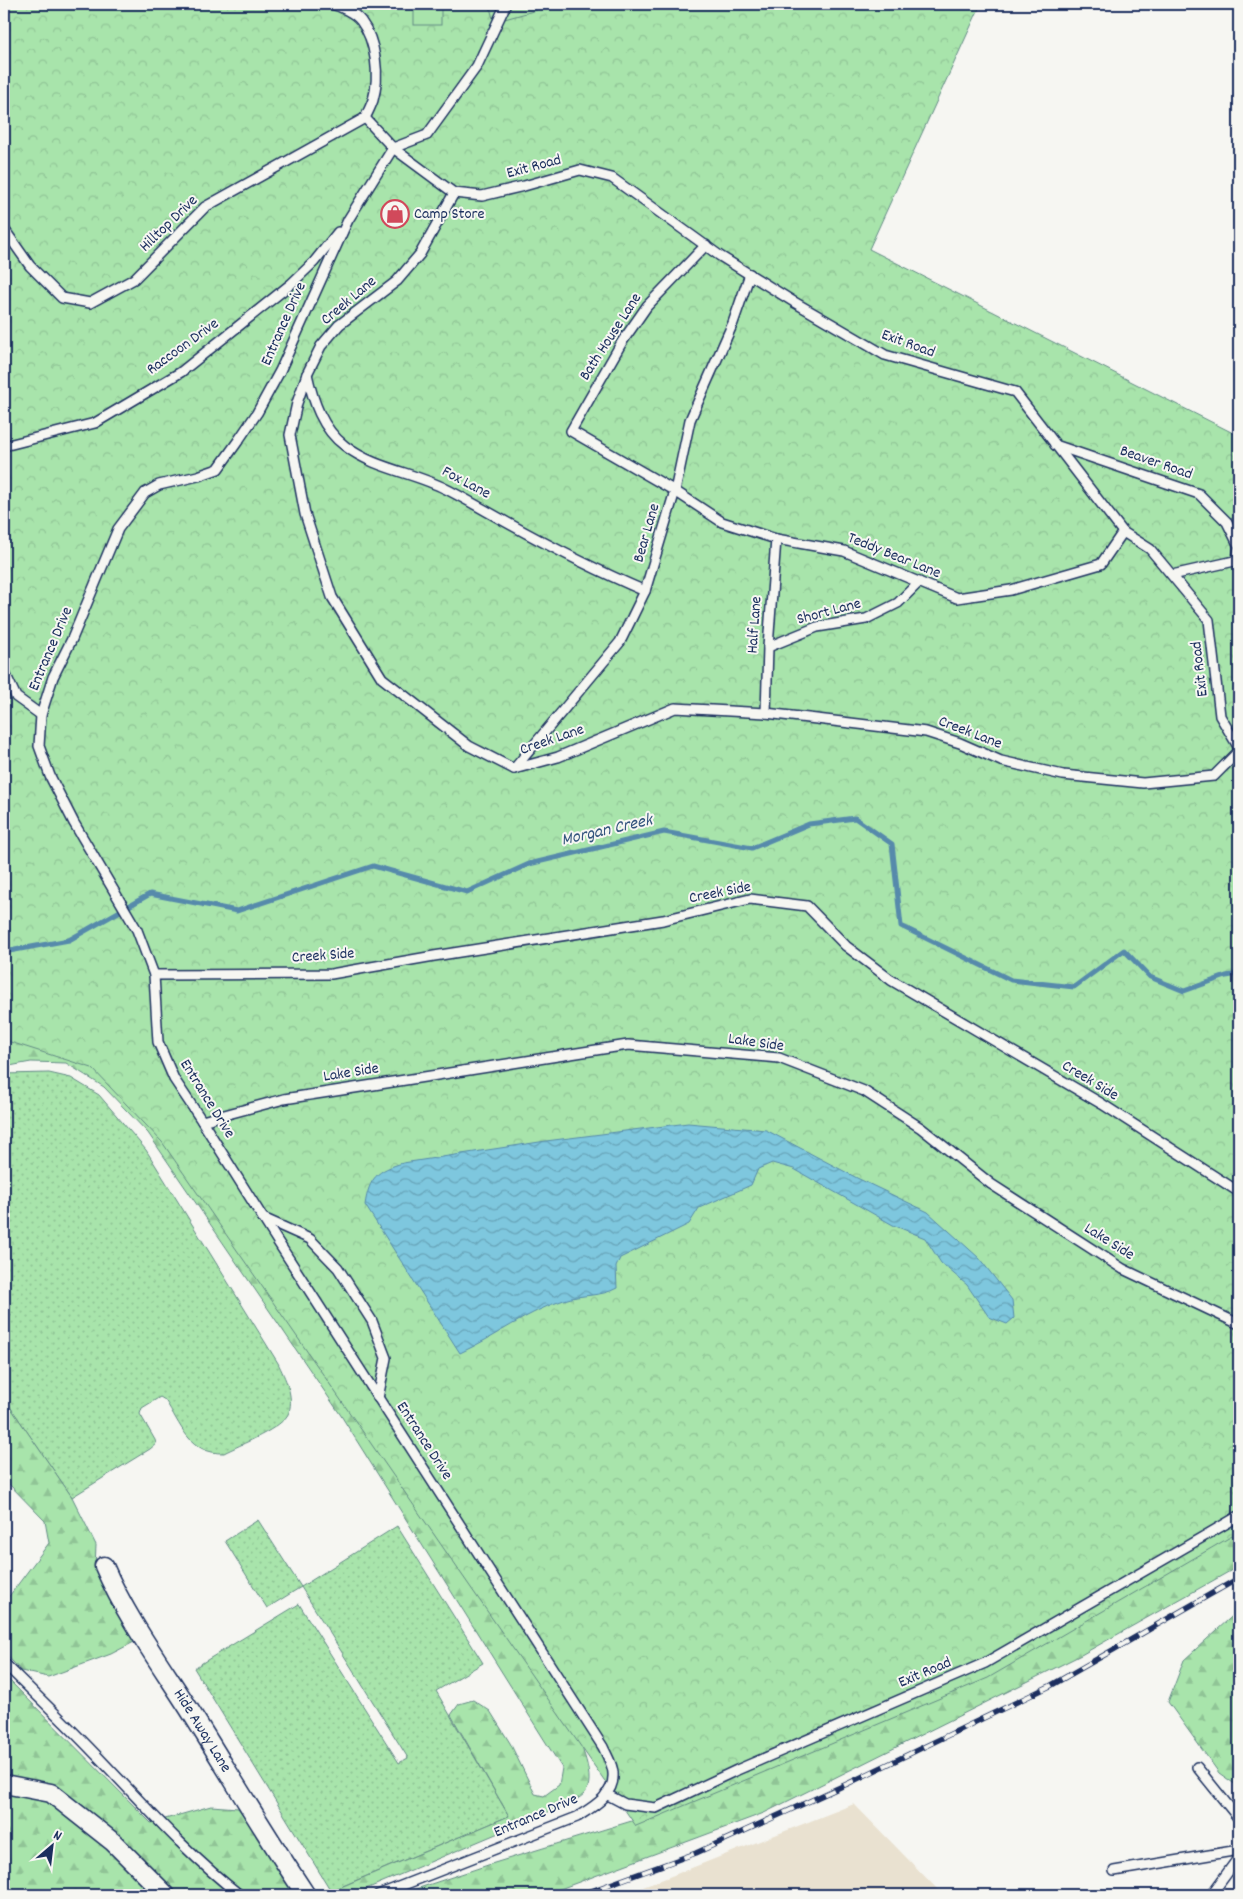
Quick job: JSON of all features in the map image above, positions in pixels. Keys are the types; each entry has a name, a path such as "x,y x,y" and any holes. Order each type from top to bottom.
{"street":[{"name":"Hide Away Lane","path":"104,1566 116,1593 150,1651 189,1709 306,1895"},
{"path":"4,1784 51,1793 112,1842 166,1895"}],"lane":[{"path":"331,4 338,6 360,20 372,42 377,76 373,99 365,118 393,148 454,193"},
{"path":"393,148 427,134 477,66 506,4"},
{"name":"Hilltop Drive","path":"4,229 30,266 62,298 90,303 134,279 205,207 365,118"},
{"name":"Entrance Drive","path":"378,1895 577,1817 600,1802 610,1788 614,1772 603,1747 174,1079 158,1042 154,975 136,930 74,823 50,776 39,746 41,715 53,677 72,640 118,529 145,493 159,485 198,476 218,469 257,413 280,371 348,220 393,148"},
{"name":"Exit Road","path":"454,193 482,196 580,170 612,178 750,274 885,355 1014,392 1123,532 1150,549 1209,620 1220,716 1239,750"},
{"name":"Creek Lane","path":"454,193 420,254 397,281 338,325 320,346 306,374 296,403 290,435 305,514 332,597 382,678 469,746 514,769 558,757 675,708 766,713 926,732 1001,761 1063,775 1143,783 1214,776 1239,750"},
{"name":"Raccoon Drive","path":"4,446 95,422 181,372 291,284 314,262 348,220"},
{"name":"Bath House Lane","path":"570,431 622,342 646,306 706,245"},
{"name":"Bear Lane","path":"514,769 620,642 645,591 675,491 690,420 734,323 750,274"},
{"name":"Fox Lane","path":"306,374 313,401 325,425 344,446 366,460 399,472 421,477 447,489 603,572 645,591"},
{"name":"Teddy Bear Lane","path":"570,431 675,491 722,522 776,539 844,551 957,598 1011,590 1101,564 1123,532"},
{"name":"Beaver Road","path":"1055,445 1199,494 1227,522 1239,546 1238,560"},
{"name":"Half Lane","path":"766,713 768,647 776,539"},
{"path":"1172,575 1238,560"},
{"name":"Short Lane","path":"768,647 817,627 866,619 898,603 919,582"},
{"path":"4,671 16,697 41,715"},
{"name":"Creek Side","path":"154,975 331,974 663,920 750,900 806,906 846,946 891,980 1102,1104 1239,1192"},
{"name":"Lake Side","path":"202,1121 284,1099 628,1045 779,1058 864,1091 921,1128 990,1184 1123,1269 1239,1324"},
{"path":"262,1217 310,1239 338,1268 358,1298 372,1321 386,1358 378,1398"},
{"name":"Exit Road","path":"606,1794 625,1804 656,1808 737,1770 985,1663 1239,1516"},
{"path":"4,1663 99,1757 168,1830 225,1884 240,1895"},
{"path":"1197,1767 1239,1818"},
{"path":"1114,1871 1239,1850"},
{"path":"1211,1895 1239,1857"}],"shaded area":[{"path":"854,1804 943,1895 623,1895"}],"green space":[{"path":"4,4 981,4 869,249 1239,436 1239,1532 988,1678 636,1826 162,1142 92,1068 4,1040"},
{"path":"414,4 441,4 441,25 414,25"},
{"path":"489,4 535,4 537,10 494,22"},
{"path":"71,953 574,1726 586,1761 589,1780 588,1788 578,1798 352,1895 322,1895 509,1816 451,1715 459,1704 473,1700 490,1711 510,1743 535,1794 544,1796 559,1785 562,1768 340,1414 148,1133 104,1087 66,1063 31,1062 4,1067 4,968"},
{"path":"49,1073 71,1078 99,1095 146,1150 278,1363 288,1387 290,1399 289,1412 279,1424 260,1436 224,1453 202,1449 194,1443 181,1428 165,1400 160,1397 142,1408 140,1414 156,1444 72,1497 4,1398 4,1321 11,1316 4,1303 4,1074"},
{"path":"4,1398 72,1497 96,1545 95,1567 102,1584 135,1637 134,1642 111,1654 48,1677 21,1671 4,1652 4,1603 49,1543 45,1521 4,1479"},
{"path":"258,1520 301,1587 267,1608 225,1541"},
{"path":"1239,1524 1239,1566 1081,1655 764,1813 544,1895 398,1895 491,1864 648,1816"},
{"path":"397,1526 483,1663 436,1691 509,1816 331,1891 194,1668 299,1604 399,1763 408,1758 301,1587"},
{"path":"1239,1610 1239,1787 1219,1773 1168,1702 1184,1660"},
{"path":"4,1675 151,1823 211,1806 238,1808 303,1895 4,1895"}],"water":[{"path":"688,1123 766,1130 857,1178 928,1212 979,1258 1012,1300 1014,1318 1007,1324 989,1317 967,1285 941,1263 925,1238 893,1225 794,1169 772,1163 758,1169 751,1185 699,1208 689,1224 620,1258 616,1267 617,1288 605,1293 571,1298 551,1305 525,1317 460,1353 365,1205 369,1188 376,1176 387,1169 403,1163 546,1141"}],"waterway":[{"name":"Morgan Creek","path":"4,952 69,940 150,894 237,911 373,866 467,892 529,864 664,832 752,848 809,824 855,818 892,844 901,926 1011,980 1074,987 1124,950 1150,977 1184,991 1226,976 1239,974"}],"railway":[{"path":"580,1895 696,1853 847,1784 1050,1686 1239,1578"}],"place":[{"name":"Camp Store","path":"395,214"}]}
